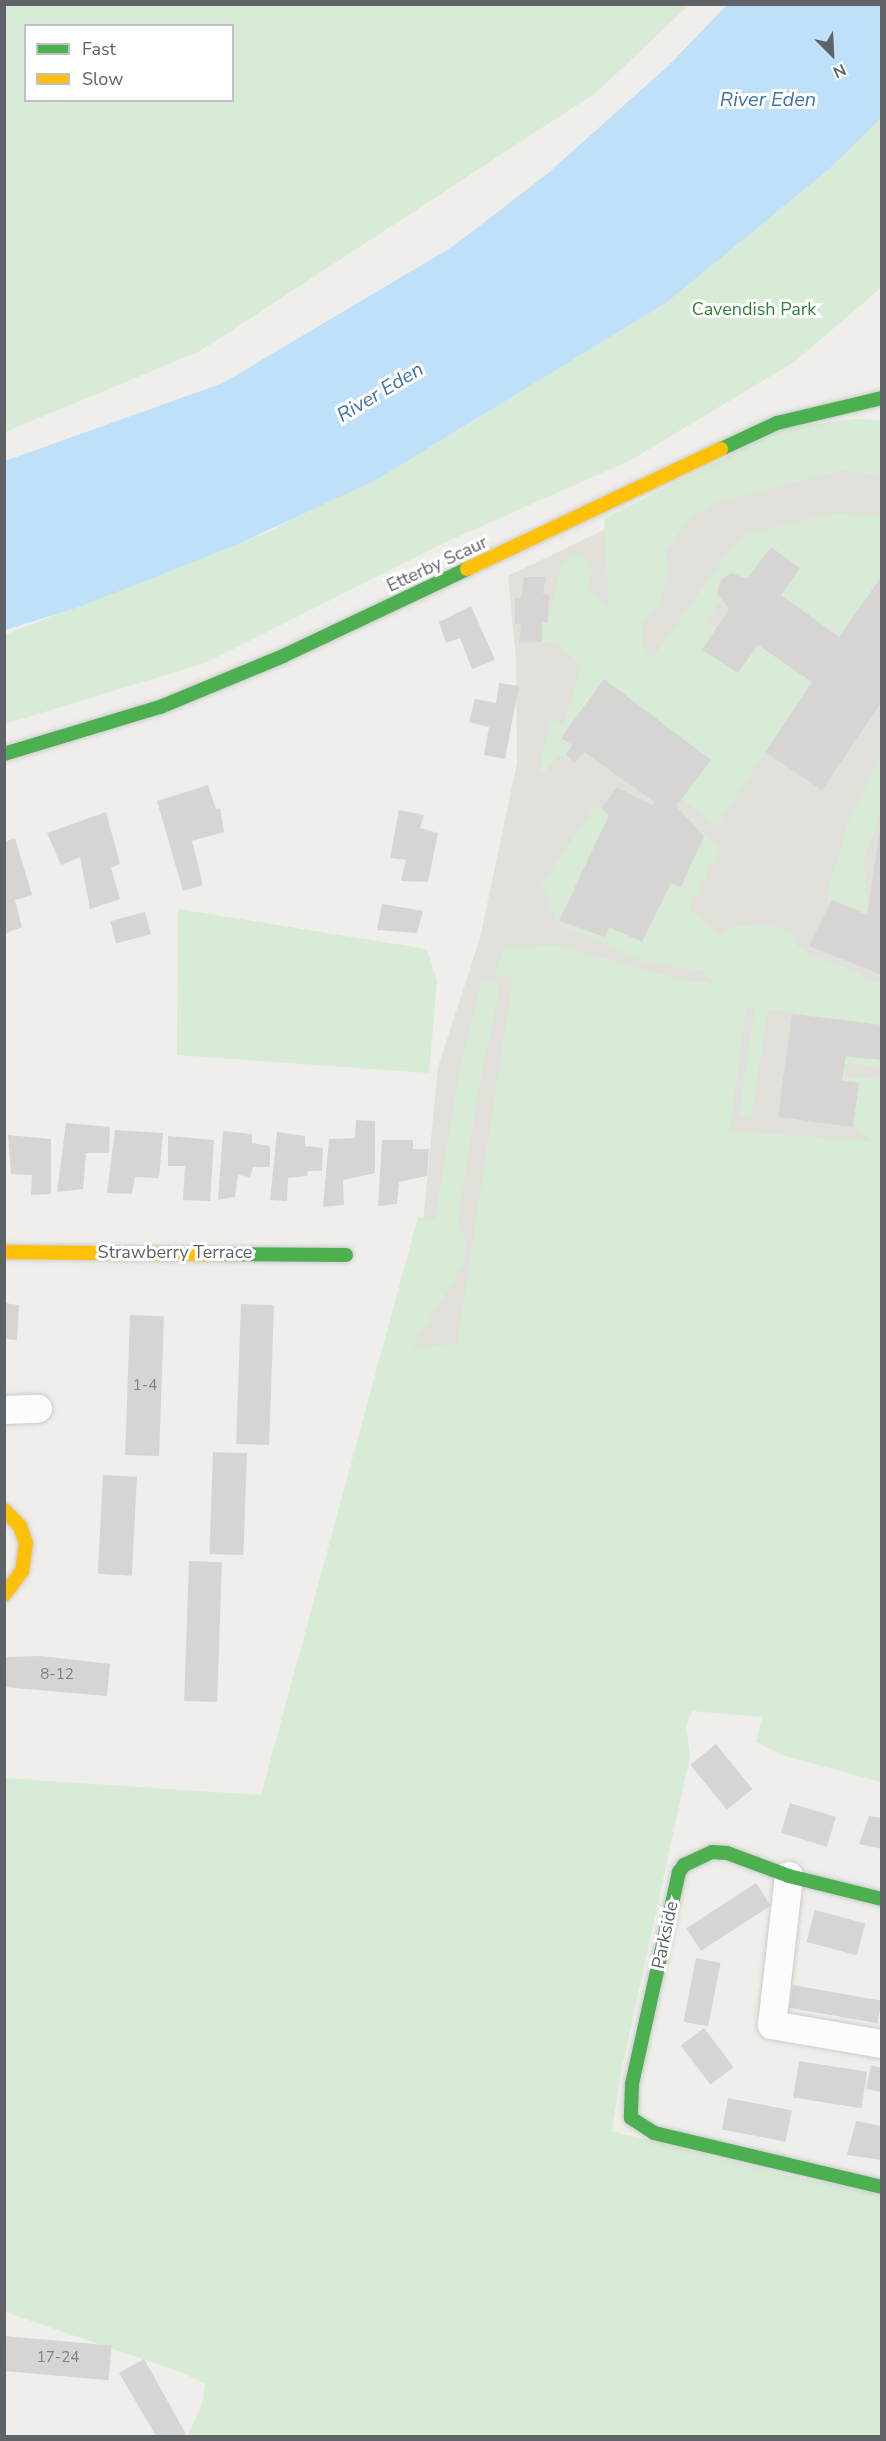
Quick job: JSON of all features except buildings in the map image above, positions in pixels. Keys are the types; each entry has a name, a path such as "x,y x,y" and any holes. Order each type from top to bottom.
{"street":[{"name":"Etterby Scaur","path":"4,754 160,707 283,656 777,423 882,398"},
{"name":"Strawberry Terrace","path":"4,1252 346,1255"},
{"path":"4,1410 38,1409"},
{"path":"4,1510 20,1526 26,1543 22,1571 4,1595"},
{"name":"Parkside","path":"882,1899 789,1876 727,1853 712,1852 695,1857 679,1872 632,2084 631,2118 654,2133 724,2152 882,2187"},
{"path":"789,1876 772,2025 882,2044"}],"shaded area":[{"path":"881,420 881,1677 411,1347 438,1067 480,938 517,763 516,660 508,576 762,454"}],"green space":[{"path":"5,4 689,5 597,92 200,351 5,432"},
{"name":"Cavendish Park","path":"881,114 881,288 794,362 631,460 446,542 205,663 5,724 4,635 269,532 476,420"},
{"path":"856,419 881,420 881,477 844,470 715,503 689,519 665,550 669,574 658,608 642,622 642,644 652,659 734,544 748,534 837,513 881,516 881,576 840,636 781,595 800,568 771,547 749,579 732,573 718,586 721,601 707,619 716,629 703,650 738,673 758,645 812,682 716,827 682,799 711,760 604,679 571,726 572,745 565,758 558,755 544,773 539,774 550,718 564,725 581,665 559,644 542,642 542,623 548,622 561,564 570,556 580,554 587,560 592,570 588,589 609,607 604,519 782,428"},
{"path":"881,754 881,811 864,860 868,913 832,900 829,905 828,892 847,825"},
{"path":"596,805 609,815 559,921 605,936 609,927 642,942 671,883 681,886 704,836 721,848 689,909 721,936 731,927 762,924 793,932 797,946 810,955 857,972 865,980 881,983 881,1025 768,1009 751,1119 739,1115 757,992 753,1009 746,1008 730,1131 873,1141 853,1127 859,1082 842,1081 846,1056 881,1060 881,1068 847,1063 846,1078 881,1079 881,1782 785,1756 756,1742 762,1717 692,1711 686,1726 690,1756 621,2072 612,2131 798,2178 881,2192 881,2436 188,2436 202,2404 205,2384 181,2372 5,2312 4,1778 261,1795 418,1217 435,1219 458,1079 482,981 498,980 497,1003 479,1086 458,1221 466,1241 464,1264 412,1347 457,1344 513,978 495,974 504,947 556,945 686,981 716,984 703,971 647,963 556,922 542,884"},
{"path":"178,909 427,949 437,981 429,1073 177,1055"}],"water":[{"name":"River Eden","path":"727,5 881,5 881,118 828,170 667,302 376,480 236,545 76,608 5,630 5,461 223,383 452,247 547,174 668,66"}],"traffic: fast":[{"path":"721,449 777,423 882,398"},
{"path":"4,754 160,707 283,656 467,569"},
{"path":"210,1254 346,1255"},
{"path":"882,1899 789,1876 727,1853 712,1852 684,1865 679,1872 632,2084 631,2118 654,2133 882,2187"}],"traffic: slow":[{"path":"467,569 721,449"},
{"path":"4,1252 210,1254"},
{"path":"4,1510 20,1526 26,1543 22,1571 4,1595"}]}
